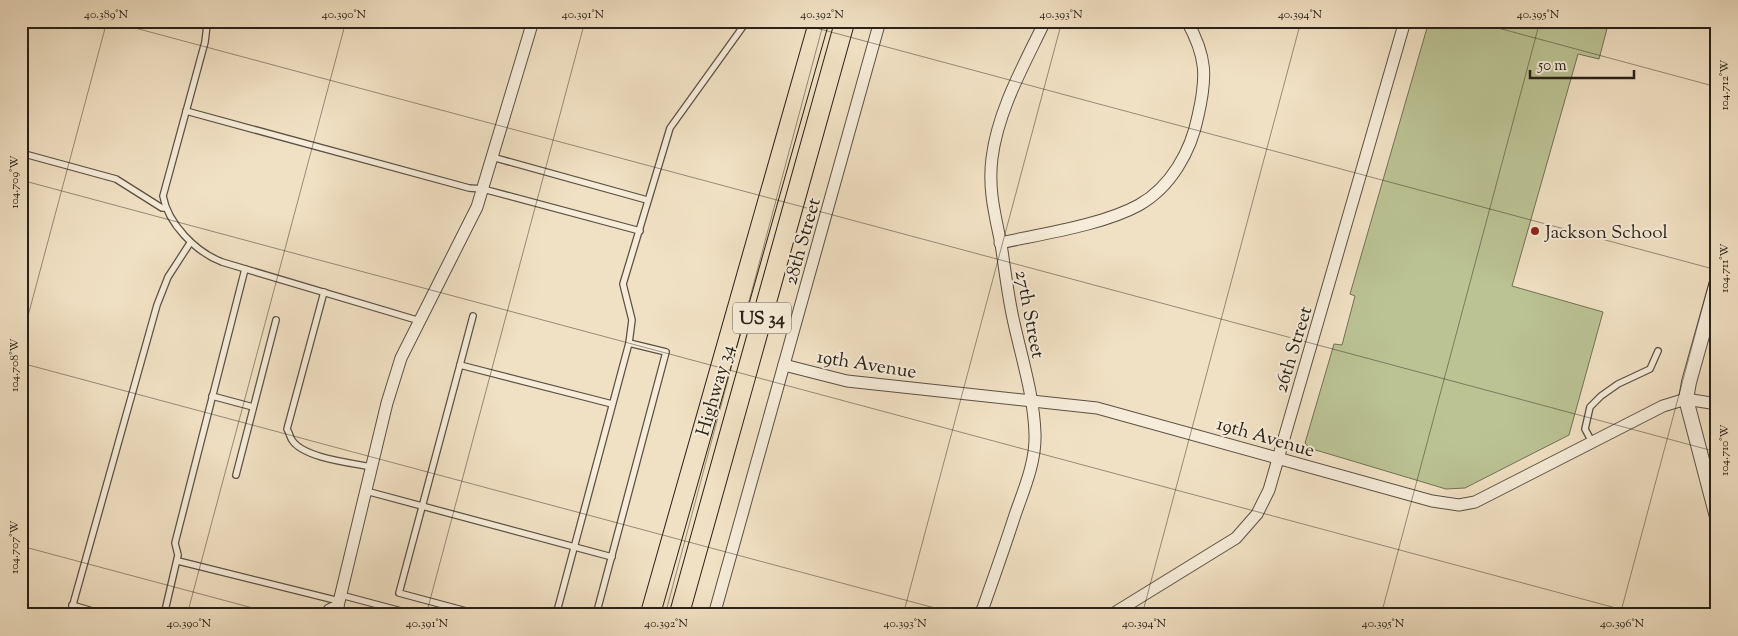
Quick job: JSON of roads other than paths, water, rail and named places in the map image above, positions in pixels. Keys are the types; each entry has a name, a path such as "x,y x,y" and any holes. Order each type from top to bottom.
{"highway":[{"name":"Highway 34","path":"650,615 820,21"},
{"name":"Highway 34","path":"679,615 845,21"}],"street":[{"path":"327,615 329,610 341,604 387,403 401,358 477,207 532,21"},
{"name":"28th Street","path":"714,615 880,21"},
{"name":"27th Street","path":"979,615 1024,488 1032,460 1035,434 1031,401 1013,321 992,208 990,178 992,157 1001,120 1009,98 1045,21"},
{"path":"1000,243 1062,230 1125,212 1155,194 1167,182 1189,147 1195,129 1205,75 1194,34 1186,21"},
{"name":"26th Street","path":"1111,615 1236,538 1263,504 1269,490 1332,279 1405,21"},
{"path":"1717,282 1688,382 1686,399 1717,517"},
{"name":"19th Avenue","path":"784,365 847,381 1097,408 1432,501 1459,505 1475,502 1663,406 1686,399 1717,404"}],"lane":[{"path":"206,21 208,25 205,42 163,196 165,208 190,243 213,259 420,321"},
{"path":"556,615 629,343 632,320 623,284 670,128 747,21"},
{"path":"186,111 469,188 483,189 640,231"},
{"path":"21,152 116,179 162,208 165,208"},
{"path":"492,157 647,200"},
{"path":"70,615 156,305 168,277 190,243"},
{"path":"164,615 178,561 174,542 244,269"},
{"path":"324,292 287,429 292,441 302,449 320,456 372,467"},
{"path":"473,316 399,593 481,615"},
{"path":"236,474 276,320"},
{"path":"596,615 666,352 629,343"},
{"path":"1592,442 1585,429 1590,407 1601,396 1618,384 1650,369 1658,351"},
{"path":"460,365 612,404"},
{"path":"212,396 253,407"},
{"path":"366,491 612,557"},
{"path":"178,561 341,604 416,615"},
{"path":"72,605 106,615"}],"place":[{"name":"Jackson School","path":"1535,231"}]}
